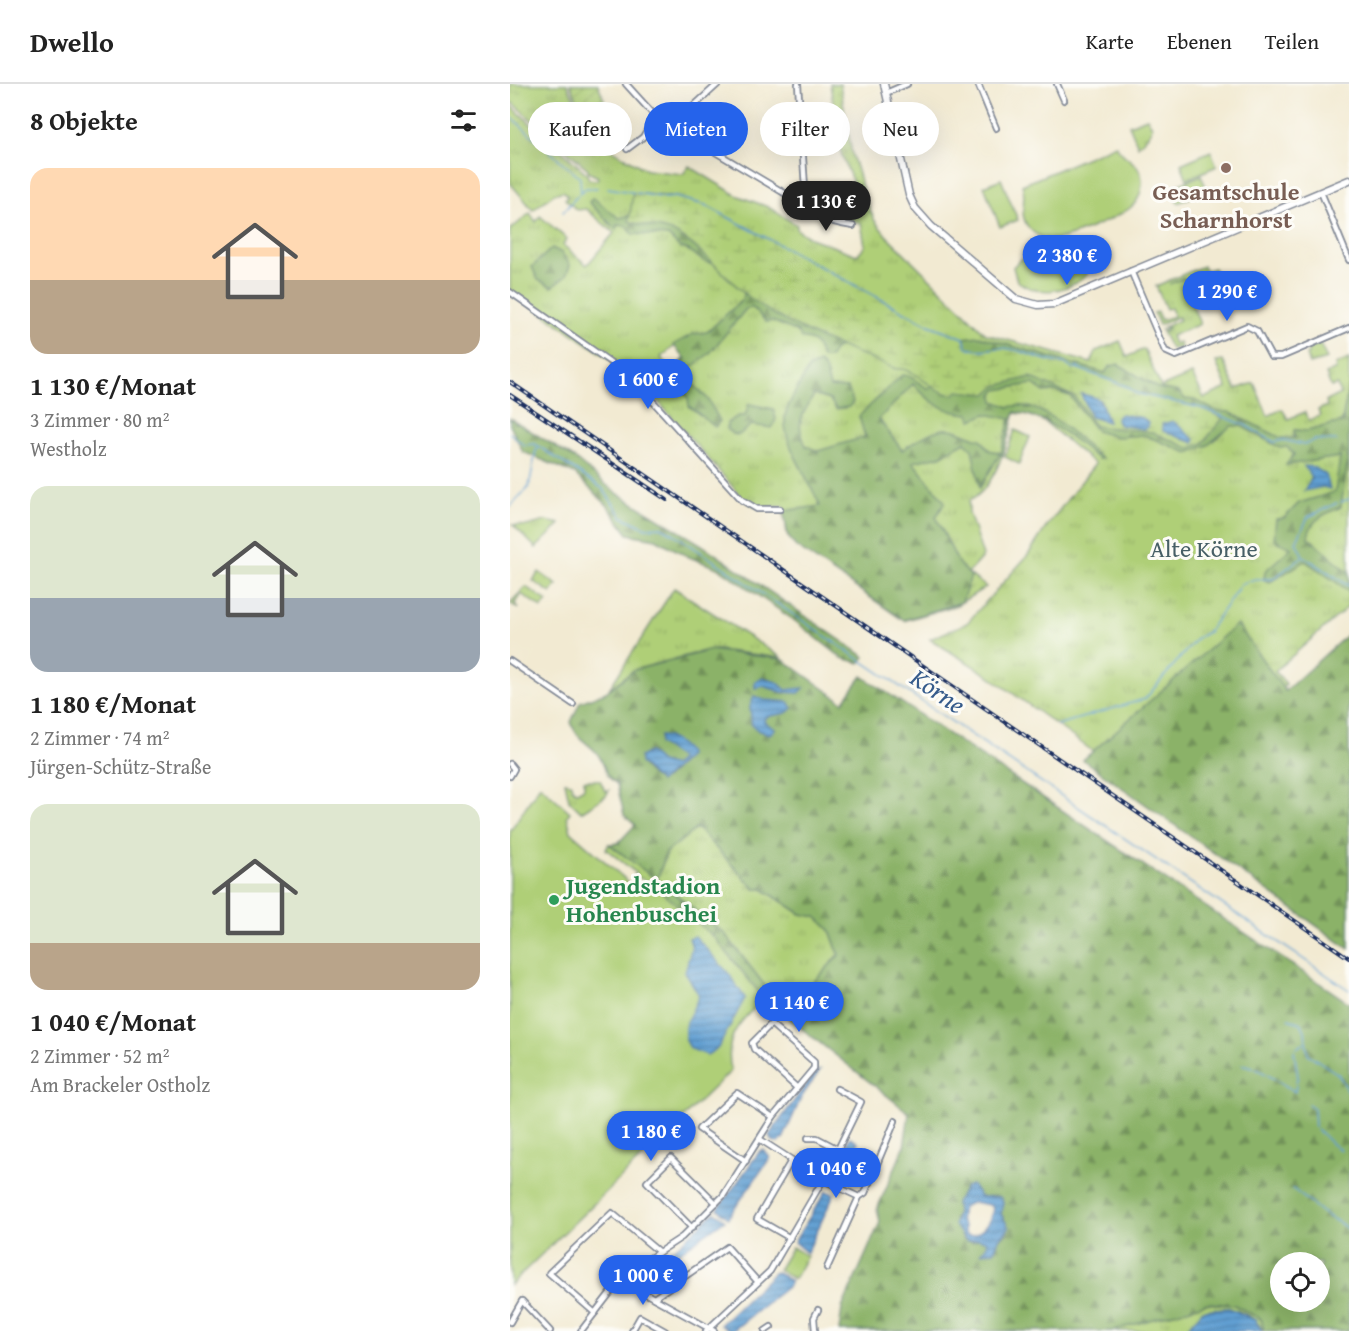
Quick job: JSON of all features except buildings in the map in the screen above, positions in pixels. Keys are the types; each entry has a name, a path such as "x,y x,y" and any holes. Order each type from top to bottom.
{"street":[{"path":"626,84 644,104"},
{"path":"698,102 718,84"},
{"path":"722,156 786,194 798,194 805,187 798,84"},
{"path":"884,84 909,195 915,208 922,217 1010,295 1029,304 1054,304 1349,180"},
{"path":"886,93 907,84"},
{"path":"978,84 996,128"},
{"path":"1057,84 1064,100"},
{"path":"632,145 644,135"},
{"path":"1321,192 1349,260"},
{"path":"798,194 802,202 817,214 837,224 853,226"},
{"path":"1131,271 1165,351 1170,355 1176,356 1247,326 1257,331 1271,357 1281,357 1349,328"},
{"path":"510,292 630,376 742,500 758,509 780,509"},
{"path":"510,661 573,704"},
{"path":"510,764 514,769 510,776"},
{"path":"581,1331 619,1280 692,1227 716,1203 761,1140 773,1117 814,1068 814,1062 771,1024 752,1043 754,1049 796,1087"},
{"path":"707,1329 770,1271 822,1180 861,1102 837,1089"},
{"path":"746,1161 699,1129 737,1093 773,1117"},
{"path":"827,1268 859,1197 865,1193 895,1121"},
{"path":"808,1138 817,1138 838,1149"},
{"path":"761,1140 822,1180 859,1197"},
{"path":"692,1227 646,1182 671,1158 716,1203"},
{"path":"790,1238 758,1219 791,1161"},
{"path":"595,1313 549,1273 612,1213 659,1252"},
{"path":"654,1298 727,1247 758,1282"},
{"path":"619,1280 714,1331"},
{"path":"510,1322 522,1301 550,1331"},
{"path":"815,1331 814,1318 818,1310"},
{"path":"632,1331 640,1317 665,1331"},
{"path":"765,1331 771,1327"}],"green space":[{"name":"Alte Körne","path":"510,84 567,84 576,102 528,102 528,117 510,101"},
{"path":"570,84 598,84 605,102 578,102"},
{"name":"Alte Körne","path":"830,84 840,84 843,102 833,102"},
{"name":"Alte Körne","path":"510,105 528,121 528,156 567,156 586,173 589,179 597,180 598,177 588,172 588,169 573,156 623,156 647,170 683,174 689,166 736,195 768,207 797,225 796,229 810,238 857,255 865,246 861,223 843,221 838,184 853,183 842,156 850,156 850,142 866,201 875,221 886,235 986,334 1091,363 1096,351 1120,341 1127,357 1144,349 1161,387 1192,374 1204,398 1227,388 1216,362 1223,361 1236,389 1254,383 1268,416 1282,409 1288,419 1305,412 1309,420 1320,416 1318,410 1327,406 1326,401 1340,394 1337,385 1331,387 1326,374 1336,369 1335,365 1349,359 1349,385 1342,422 1307,431 1294,430 1349,438 1349,606 1275,671 1286,684 1163,795 1098,755 986,674 930,639 967,623 1028,555 1047,526 1095,464 1046,423 1033,415 1013,413 1008,437 994,475 979,494 969,501 969,513 983,556 968,573 986,587 957,605 904,621 796,546 787,535 784,506 760,508 745,501 650,392 651,387 675,371 675,367 685,358 675,346 661,357 669,366 643,385 616,363 510,291 510,230 530,213 536,222 540,216 567,239 563,245 587,265 614,233 586,209 577,210 565,199 568,196 563,191 554,194 533,210 510,183"},
{"path":"1147,118 1152,126 1151,132 1138,146 1129,125"},
{"path":"1116,145 1136,166 1141,177 1141,192 1132,206 1104,222 1060,238 1046,238 1031,230 1023,212 1024,190 1022,185"},
{"path":"1211,151 1217,166 1187,179 1181,164"},
{"path":"1201,175 1207,190 1178,203 1171,188"},
{"path":"1001,179 1018,220 1000,227 984,186"},
{"path":"633,193 675,197 705,205 929,325 964,338 966,346 970,348 1011,349 1049,361 1064,363 1071,368 1077,368 1128,387 1135,393 1201,408 1223,418 1203,443 1189,448 1152,432 1095,426 1075,397 1030,377 996,386 987,394 958,391 953,395 944,393 909,371 896,369 839,346 783,320 749,297 684,238 668,230 629,221","holes":["1082,394 1101,400 1107,422 1091,417"]},
{"path":"593,198 619,218 646,212 709,256 712,263 703,261 689,250 680,248 668,236 633,234 626,226 617,225 616,230 589,202"},
{"path":"552,248 562,253 570,265 566,276 552,287 538,280 532,267"},
{"path":"1032,256 1042,263 1060,257 1076,256 1084,259 1089,268 1086,276 1070,286 1043,291 1017,281 1013,267 1020,260"},
{"path":"1203,266 1205,271 1214,268 1217,275 1198,284 1211,279 1216,290 1212,287 1200,292 1195,282 1183,278 1169,284 1183,279 1195,283 1202,300 1197,295 1190,299 1200,324 1171,336 1174,344 1179,342 1181,348 1171,349 1161,330 1166,332 1165,329 1169,328 1164,327 1180,320 1178,317 1159,325 1154,313 1157,312 1161,320 1174,316 1171,308 1166,309 1156,286"},
{"path":"1231,275 1241,301 1225,308 1228,278"},
{"path":"749,291 832,336 839,347 834,350 830,358 822,358 811,340 802,339 798,332 772,321 766,322 753,308 746,309 710,353 683,374 707,398 720,421 715,427 689,406 688,398 670,374 686,359 673,345 693,334 707,332 743,299 744,293"},
{"path":"979,336 1105,373 1109,367 1118,364 1158,388 1179,392 1185,399 1194,400 1216,411 1229,412 1281,438 1294,438 1294,430 1307,431 1342,422 1349,385 1349,452 1341,507 1316,521 1308,537 1349,572 1349,591 1305,561 1270,582 1264,580 1265,571 1291,548 1274,540 1276,519 1284,518 1299,503 1335,492 1340,457 1286,465 1294,454 1287,447 1280,448 1241,426 1231,426 1208,445 1188,453 1144,435 1118,437 1096,431 1070,396 1054,391 1044,392 1033,384 997,390 993,395 994,401 1009,407 1034,408 1046,414 1059,422 1102,459 1098,459 1070,436 1050,424 1015,412 1003,456 1000,454 980,488 972,449 965,442 940,456 913,462 945,502 936,517 959,564 971,576 962,602 904,620 795,546 788,536 783,511 820,506 791,446 785,422 786,412 809,367 820,363 825,369 830,387 848,388 853,402 849,407 836,409 830,400 814,395 800,425 806,446 818,451 865,437 859,416 902,375 909,376 927,388 933,387 956,346 964,338","holes":["913,384 945,409 969,414 972,420 986,414 1010,419 1001,453 989,450 981,439 950,429 931,433 902,450 879,419"]},
{"path":"1320,344 1327,359 1309,364 1307,349"},
{"path":"749,404 773,409 776,419 772,428 751,425 739,435 732,434 727,429 727,423 738,416 745,416"},
{"path":"510,418 574,458 615,492 702,545 865,657 860,663 842,658 795,621 720,569 689,557 656,539 628,534 607,505 575,474 523,452 510,425"},
{"path":"1015,430 1030,437 1019,464 1005,457"},
{"path":"546,521 560,524 536,548 513,525 527,526"},
{"path":"539,572 557,585 551,593 533,581"},
{"path":"526,587 547,601 542,608 521,594 515,603 518,609 510,603"},
{"path":"674,588 782,658 711,649 634,670 609,689"},
{"path":"1237,624 1285,691 1349,633 1349,949 1083,760"},
{"path":"711,650 782,659 843,702 862,676 1349,1003 1349,1331 1264,1331 1261,1319 1234,1305 1208,1303 1112,1331 839,1331 842,1308 880,1222 877,1209 904,1147 909,1113 764,999 715,938 652,886 654,878 609,844 618,843 635,825 624,815 617,784 607,773 596,752 575,732 571,722 580,702 606,692 634,670","holes":["669,740 680,745 684,761 665,779 653,777 643,767 654,757 660,762 673,766 682,760 664,746","697,828 755,889 763,889 801,914 816,917 830,930 839,955 791,1006 765,986 725,934 657,879 667,852","972,1185 980,1197 997,1196 1003,1202 1001,1214 1008,1226 1007,1233 999,1239 994,1251 981,1253 987,1246 987,1241 978,1239 973,1242 963,1239 954,1220 957,1212 956,1203 966,1187"]},
{"path":"584,780 600,780 605,791 609,790 606,796 581,812 569,800 565,782 571,783 572,788 577,792 584,788"},
{"path":"540,785 570,812 567,816 571,832 631,884 656,887 715,938 764,999 747,1015 732,1038 729,1058 731,1071 510,1285 510,831"},
{"path":"697,828 755,889 763,889 801,914 816,916 830,930 839,955 791,1006 765,986 725,934 657,879 667,852"},
{"path":"609,844 654,879 650,882 634,876 636,873 606,849"},
{"path":"792,1247 807,1256 794,1279 778,1270"},
{"path":"1157,1301 1234,1305 1261,1319 1264,1331 1255,1320 1229,1308 1203,1310 1185,1331 1090,1331"}],"water":[{"path":"1081,394 1100,401 1108,422 1091,417"},
{"path":"1121,414 1143,418 1148,423 1148,427 1144,429 1120,425 1116,418"},
{"path":"1173,421 1195,440 1194,443 1163,431 1162,424"},
{"path":"1304,466 1314,467 1326,475 1330,489 1323,487 1304,491 1312,478"},
{"path":"762,678 777,682 786,690 804,688 799,693 782,692 763,686 755,688 755,682"},
{"path":"754,696 764,700 789,702 793,708 786,713 765,717 764,722 775,729 770,734 759,731 752,725 750,707"},
{"path":"660,736 677,742 689,756 660,782 640,763 640,757 649,752 660,762 674,766 681,759 659,744"},
{"path":"695,936 729,974 745,998 718,1048 707,1055 691,1049 685,1035 687,1022 699,995 685,972 692,947 689,938"},
{"path":"820,1070 801,1098 783,1139 778,1143 771,1140 769,1135 815,1072"},
{"path":"850,1137 858,1142 838,1183 830,1177"},
{"path":"764,1150 770,1158 728,1218 718,1209 760,1151"},
{"path":"972,1185 980,1197 1000,1197 1003,1202 1001,1214 1009,1228 999,1239 994,1251 981,1253 987,1246 987,1241 978,1239 967,1241 954,1225 957,1212 956,1203 966,1187","holes":["973,1202 990,1205 993,1208 992,1213 982,1230 969,1236 964,1232 964,1226 960,1220 963,1207"]},
{"path":"826,1191 834,1194 807,1253 794,1242"},
{"path":"715,1212 725,1220 639,1281 632,1278 633,1274 677,1246"},
{"path":"775,1272 791,1281 787,1287 732,1331 720,1325"},
{"path":"1229,1308 1255,1320 1262,1331 1185,1331 1203,1310"}],"waterway":[{"path":"510,116 580,178 581,192 563,212"},
{"name":"Alte Körne","path":"581,192 586,188 597,188"},
{"name":"Alte Körne","path":"608,188 666,198 675,197 705,205 929,325 964,338 966,346 970,348 1011,349 1049,361 1064,363 1071,368 1077,368 1128,387 1135,393 1201,408 1245,425 1274,442 1284,440 1304,445 1315,440 1337,441"},
{"name":"Körne","path":"510,433 524,445 535,444 602,488 623,517 646,528 661,527 674,534 1349,990"},
{"path":"510,506 529,487 536,450 539,448"},
{"path":"1341,502 1349,499"},
{"path":"1337,503 1308,517 1296,542 1303,556 1349,586"},
{"path":"1057,725 1145,699 1197,638 1208,632 1241,584 1255,579 1273,579 1303,556"},
{"path":"1288,1019 1301,1023 1305,1031 1306,1042 1296,1048"},
{"path":"1306,1042 1308,1054 1338,1074 1349,1092"},
{"path":"1294,1051 1298,1077 1296,1082"},
{"path":"1242,1065 1260,1071 1294,1091"},
{"path":"1295,1092 1296,1085"},
{"path":"1308,1104 1314,1108 1315,1127"},
{"path":"1317,1130 1341,1150"},
{"path":"1293,1189 1323,1213 1349,1229"}],"railway":[{"path":"510,382 1349,958"},
{"path":"510,395 667,500"}],"place":[{"name":"Gesamtschule Scharnhorst","path":"1226,168"},
{"name":"Jugendstadion Hohenbuschei","path":"554,900"}]}
